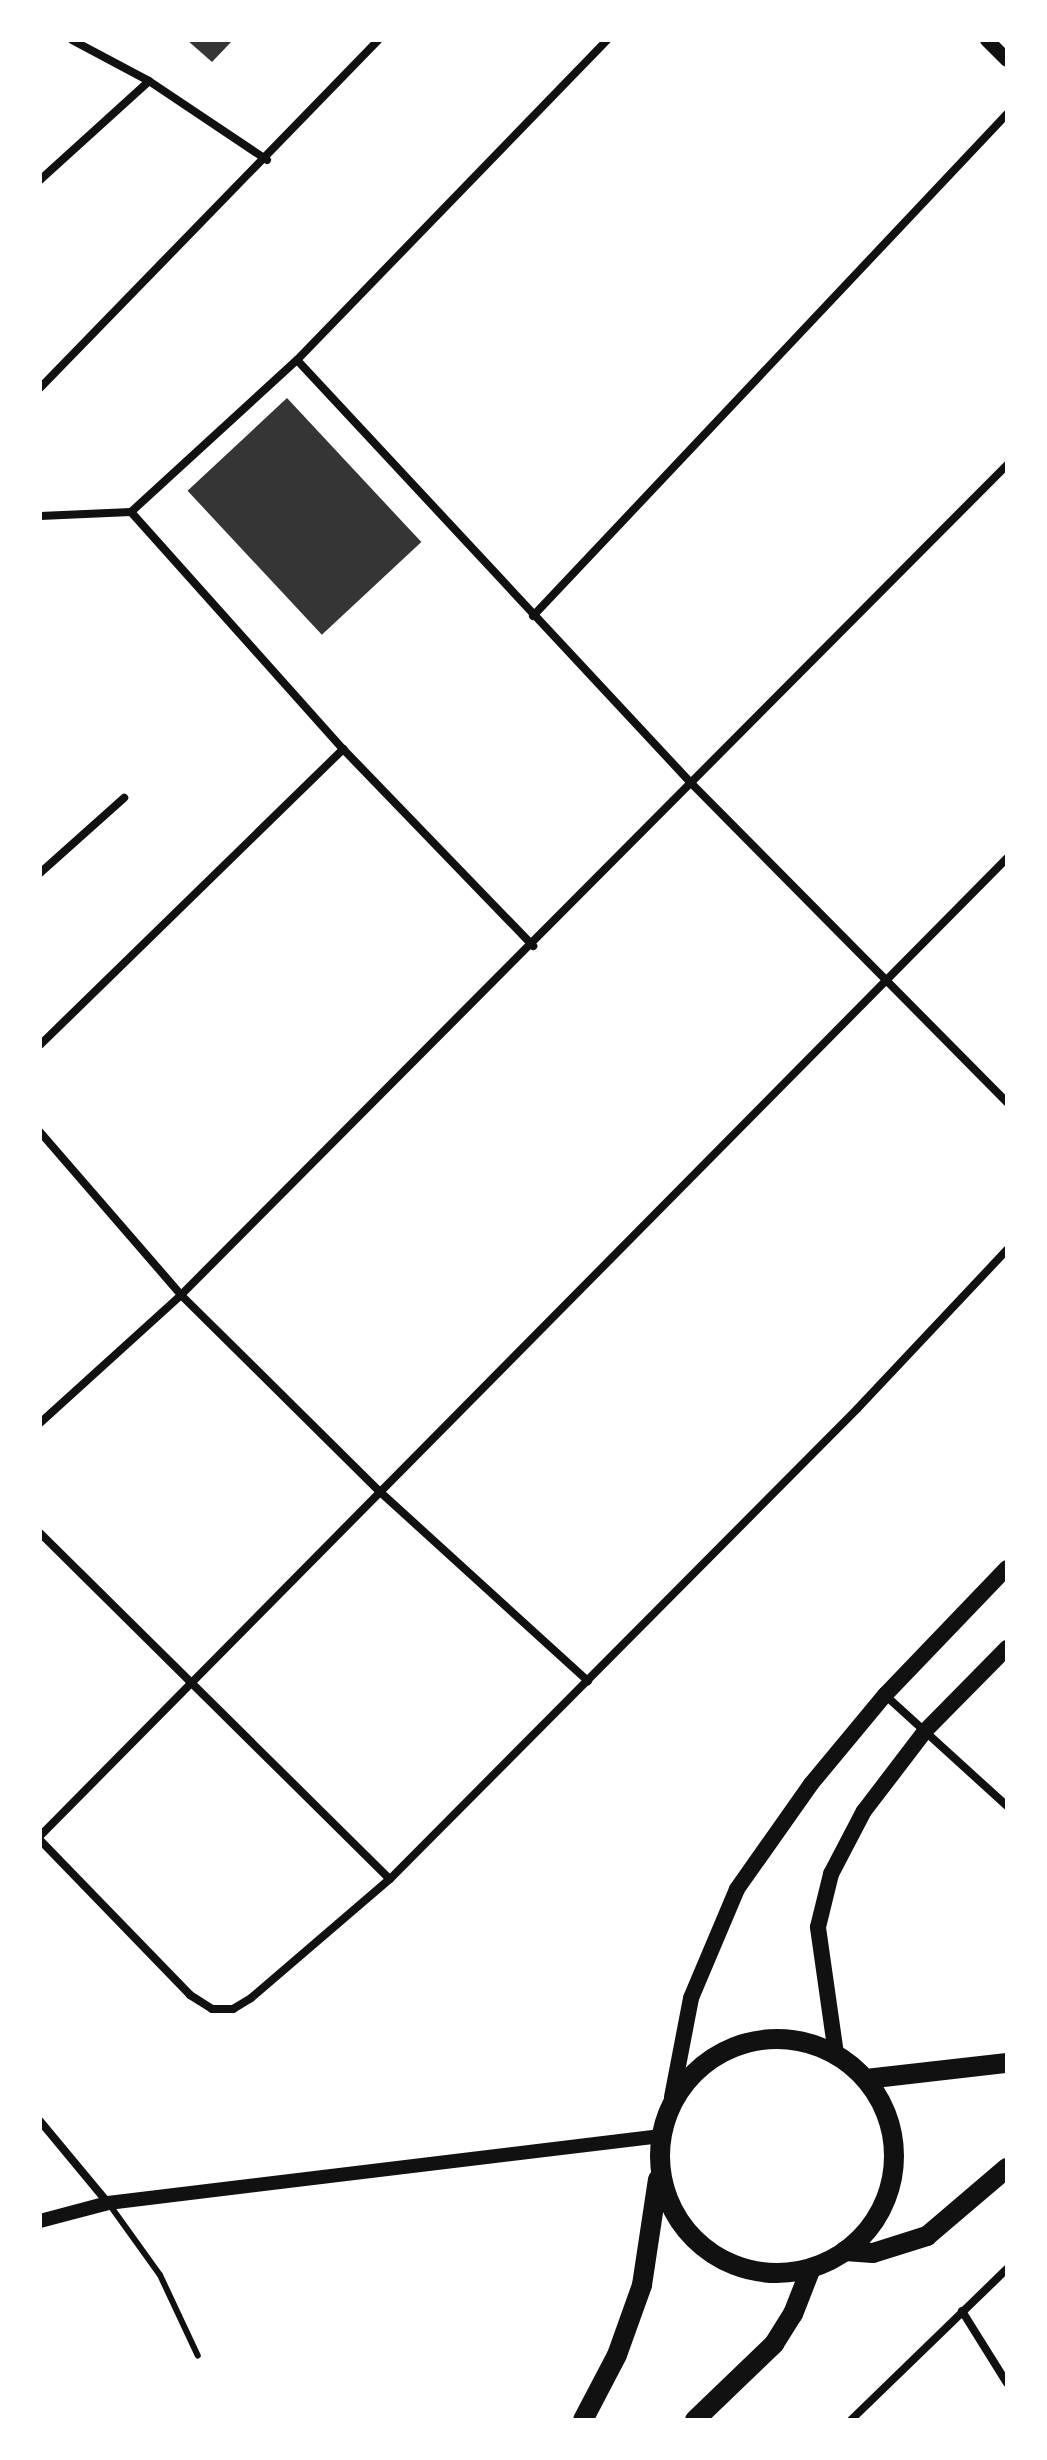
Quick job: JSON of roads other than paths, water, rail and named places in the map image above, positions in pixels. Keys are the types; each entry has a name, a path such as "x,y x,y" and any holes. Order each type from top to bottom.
{"main road":[{"path":"583,2420 617,2355 642,2285 660,2163 661,2136 672,2097 691,1998 737,1889 811,1784 885,1695 1007,1568"},
{"path":"836,2054 818,1927 831,1874 864,1811 926,1730 1007,1648"},
{"path":"660,2163 667,2197 684,2227 710,2252 741,2267 776,2272 811,2268 845,2251 873,2224 890,2189 894,2150 889,2125 866,2079 836,2054 802,2041 766,2039 731,2048 700,2067 672,2097"},
{"path":"866,2079 1007,2063"},
{"path":"845,2251 873,2253 927,2236 1007,2168"},
{"path":"695,2420 774,2344 811,2268"}],"street":[{"path":"72,40 149,81 267,160"},
{"path":"40,388 267,160 378,40"},
{"path":"40,516 131,512 297,360 607,40"},
{"path":"987,40 1007,60"},
{"path":"40,180 149,81"},
{"path":"533,616 1007,114"},
{"path":"297,360 691,783 1007,1102"},
{"path":"40,1423 181,1295 533,946 1007,465"},
{"path":"131,512 343,749 533,946"},
{"path":"40,1045 343,749"},
{"path":"40,873 124,798"},
{"path":"1007,858 886,983 378,1490 40,1838 190,1995 212,2009 233,2009 251,1998 390,1879 588,1681 1007,1250"},
{"path":"40,1132 181,1295 378,1490 588,1681"},
{"path":"40,1533 194,1680 390,1879"},
{"path":"885,1695 1007,1806"},
{"path":"40,2121 108,2203"},
{"path":"40,2221 108,2203 661,2136"},
{"path":"851,2420 1007,2269"},
{"path":"962,2311 1007,2383"}],"lane":[{"path":"108,2203 160,2275 198,2356"}]}
